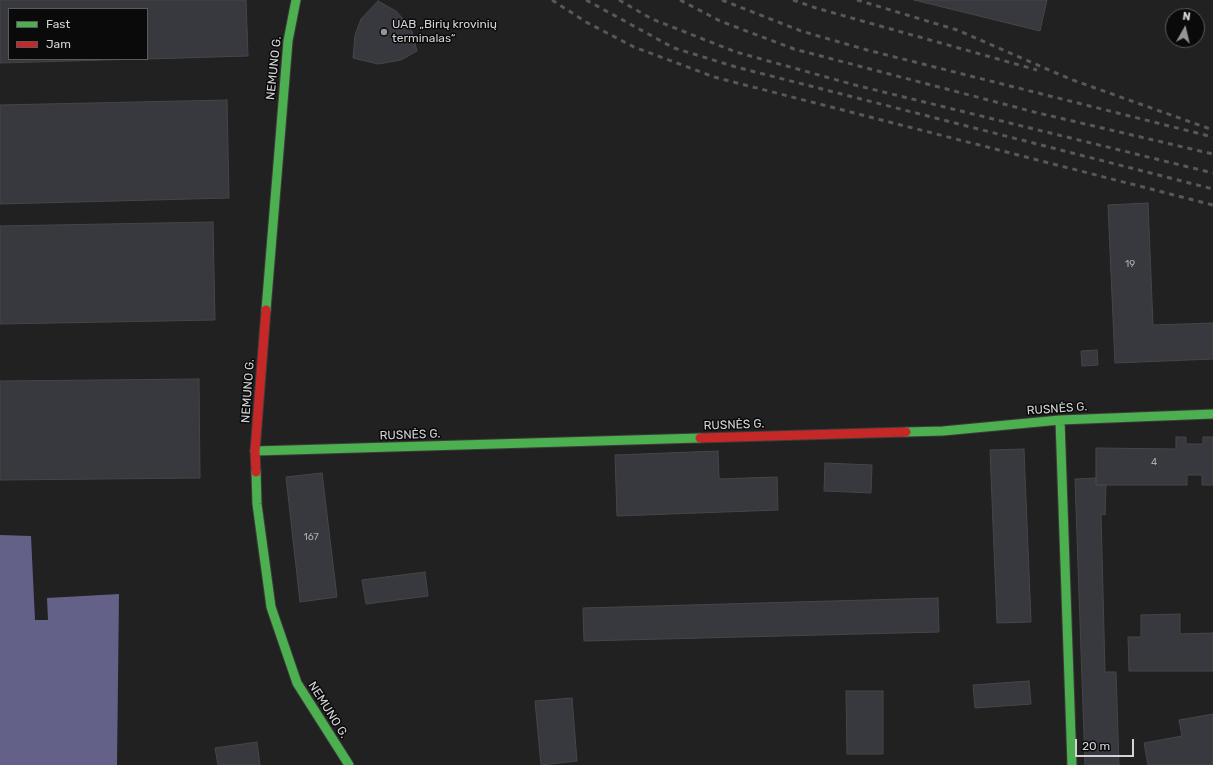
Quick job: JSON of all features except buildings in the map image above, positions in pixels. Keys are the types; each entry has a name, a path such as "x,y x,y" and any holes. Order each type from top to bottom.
{"street":[{"name":"NEMUNO G.","path":"296,0 288,41 280,135 255,451 256,504 271,607 297,683 349,765"},
{"name":"RUSNĖS G.","path":"255,451 943,431 1060,420 1213,414"},
{"path":"1060,420 1072,765"}],"shaded area":[{"path":"0,535 31,536 35,620 48,620 47,598 119,594 117,765 0,765"}],"railway":[{"path":"552,0 586,22 634,47 714,77 1213,205"},
{"path":"586,0 674,48 736,67 1213,189"},
{"path":"619,0 652,19 736,52 855,85 1213,173"},
{"path":"680,0 720,21 794,49 1034,112 1213,154"},
{"path":"722,0 801,31 867,50 1213,137"},
{"path":"793,0 816,8 1037,70"},
{"path":"857,0 957,30 1070,79 1213,130"}],"traffic: fast":[{"path":"266,310 288,41 296,0"},
{"path":"906,432 943,431 1060,420 1213,414"},
{"path":"1060,420 1072,765"},
{"path":"255,451 700,438"},
{"path":"256,472 257,504 271,607 297,683 349,765"}],"traffic: jam":[{"path":"256,472 255,451 266,310"},
{"path":"700,438 906,432"}],"place":[{"name":"UAB „Birių krovinių terminalas“","path":"384,32"}]}
